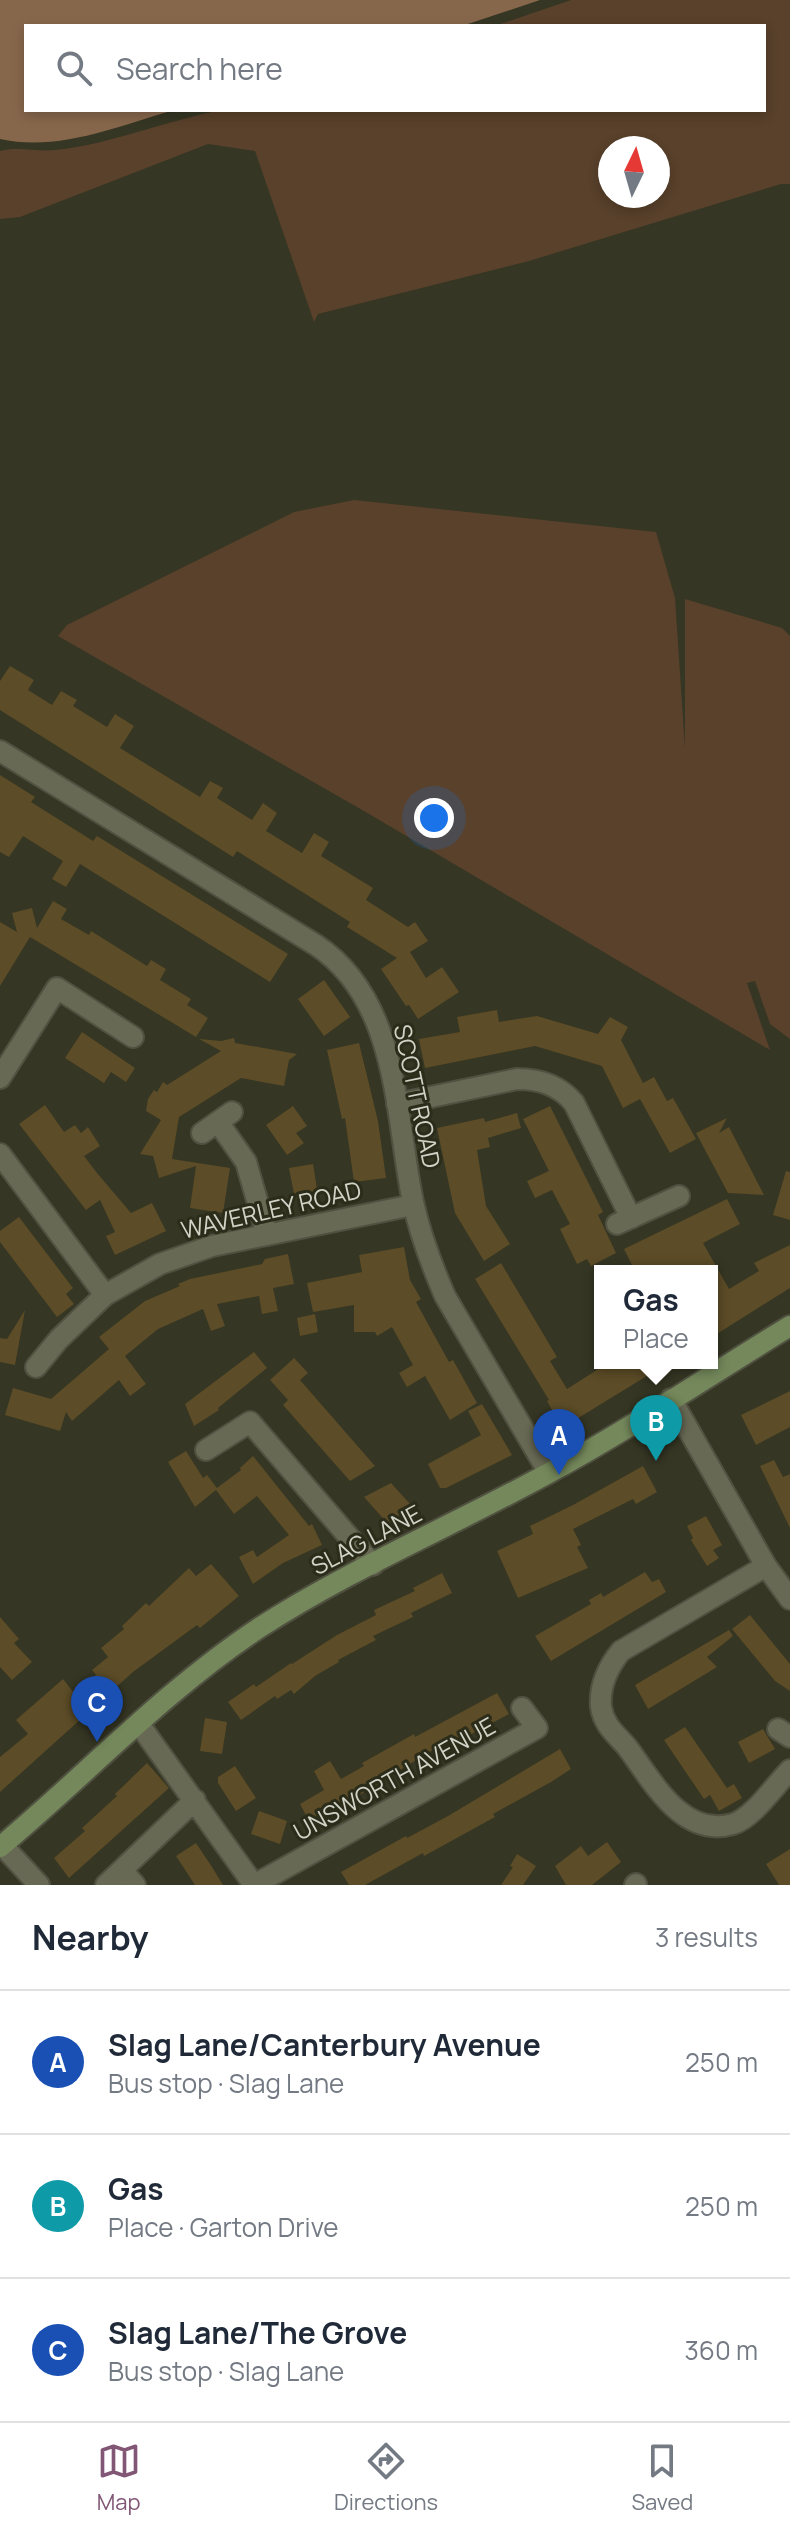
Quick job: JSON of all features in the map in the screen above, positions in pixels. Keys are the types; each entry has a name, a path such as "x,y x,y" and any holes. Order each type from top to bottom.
{"street":[{"name":"SCOTT ROAD","path":"0,751 329,954 354,983 369,1006 388,1057 413,1205 445,1296 549,1473"},
{"path":"0,1078 57,988 133,1037"},
{"path":"397,1104 517,1079 553,1086 565,1092 574,1103 624,1221 679,1196"},
{"path":"218,1123 246,1162 267,1235"},
{"path":"0,1154 105,1295"},
{"path":"0,1191 17,1177"},
{"name":"WAVERLEY ROAD","path":"36,1367 59,1339 105,1295 160,1264 186,1253 413,1205"},
{"name":"SLAG LANE","path":"1,1846 139,1724 257,1630 549,1473 790,1326"},
{"path":"671,1399 766,1566 790,1599"},
{"path":"206,1450 250,1422 373,1565"},
{"path":"766,1566 621,1651 609,1666 603,1681 602,1709 605,1722 627,1747 638,1767 678,1812 693,1821 707,1825 734,1824 755,1809 790,1770"},
{"name":"UNSWORTH AVENUE","path":"254,1885 537,1728 522,1708"},
{"path":"139,1724 254,1885"},
{"path":"106,1885 128,1878 195,1800"},
{"path":"1,1846 39,1885"}],"shaded area":[{"path":"0,0 540,0 468,24 24,24 24,112 168,112 66,140 22,142 0,139"},
{"path":"571,0 790,0 790,184 781,184 529,261 318,314 314,322 255,151 208,144 20,217 0,219 0,151 77,147 215,112 766,112 766,24 501,24"},
{"path":"354,500 656,532 675,598 685,749 685,599 782,628 790,636 790,1039 770,1024 755,981 747,983 770,1050 364,811 58,636 67,625 294,512"}],"building":[{"path":"10,666 34,680 28,690 52,705 61,691 77,700 73,706 107,727 115,714 134,726 120,748 200,797 210,781 223,788 217,798 252,820 263,803 277,813 266,831 302,853 314,833 329,842 321,856 373,888 366,900 408,927 415,922 428,941 410,952 426,978 442,967 459,992 418,1019 381,969 397,958 347,927 350,922 237,851 233,857 0,710 0,681"},
{"path":"0,775 35,797 31,802 93,841 97,836 288,954 270,982 80,864 66,887 52,879 63,861 23,836 9,857 0,852"},
{"path":"53,901 67,909 61,919 89,935 91,931 147,966 151,960 166,969 160,980 191,999 187,1005 208,1018 196,1037 30,937 0,986 0,922 17,932 12,913 32,908 37,928"},
{"path":"324,980 350,1017 324,1036 298,999"},
{"path":"497,1010 499,1022 537,1016 598,1034 610,1017 628,1027 621,1040 643,1083 654,1077 667,1101 673,1098 696,1139 670,1153 640,1099 623,1108 602,1066 535,1046 425,1068 419,1039 460,1032 457,1017"},
{"path":"82,1032 135,1068 126,1082 111,1072 104,1083 65,1058"},
{"path":"234,1038 235,1043 297,1054 289,1060 284,1086 241,1078 179,1117 172,1159 230,1168 223,1213 190,1208 196,1166 159,1178 153,1156 140,1154 161,1120 146,1111 148,1099 154,1090 157,1092 163,1082 167,1085 221,1051 199,1039 221,1041"},
{"path":"359,1043 378,1121 386,1178 354,1182 345,1118 342,1119 327,1050"},
{"path":"45,1105 64,1132 75,1125 81,1133 88,1127 100,1146 84,1156 131,1213 152,1203 166,1231 115,1255 106,1236 115,1232 100,1200 86,1210 19,1124"},
{"path":"293,1106 307,1126 296,1133 304,1143 287,1155 266,1125"},
{"path":"550,1106 603,1212 598,1215 616,1253 591,1266 587,1259 577,1264 560,1229 570,1224 552,1190 535,1198 527,1181 549,1171 523,1119"},
{"path":"517,1113 521,1128 488,1138 490,1147 477,1150 486,1206 510,1244 484,1261 455,1213 437,1128 484,1118 485,1122"},
{"path":"727,1118 719,1133 729,1127 764,1195 728,1193 696,1133"},
{"path":"313,1164 318,1195 295,1199 289,1168"},
{"path":"786,1171 790,1172 790,1220 773,1215"},
{"path":"727,1199 740,1224 703,1243 715,1265 632,1265 624,1249"},
{"path":"19,1217 73,1288 66,1294 74,1304 57,1317 0,1242 0,1231"},
{"path":"790,1245 790,1288 718,1333 718,1270 729,1289 759,1271 754,1263"},
{"path":"404,1247 410,1280 421,1299 416,1302 449,1362 453,1360 477,1403 450,1420 425,1376 407,1387 399,1373 413,1365 392,1327 377,1336 375,1332 354,1332 354,1305 313,1312 307,1283 362,1272 359,1255"},
{"path":"288,1254 294,1284 273,1288 278,1311 262,1314 259,1296 217,1304 225,1326 211,1331 203,1309 158,1329 125,1356 146,1384 130,1396 119,1380 72,1421 66,1412 60,1431 5,1415 13,1388 51,1399 109,1349 99,1337 145,1301 190,1279 262,1264 265,1259"},
{"path":"501,1263 557,1357 550,1361 567,1389 599,1369 658,1369 562,1428 549,1400 475,1279"},
{"path":"25,1310 15,1365 0,1362 0,1338 7,1339"},
{"path":"315,1314 318,1332 300,1336 297,1318"},
{"path":"254,1352 267,1368 219,1410 194,1426 185,1404"},
{"path":"294,1358 308,1373 300,1380 375,1466 350,1481 283,1405 288,1400 270,1380"},
{"path":"790,1391 790,1427 756,1445 741,1415"},
{"path":"482,1404 512,1455 446,1488 440,1488 428,1464 481,1435 468,1411"},
{"path":"186,1451 203,1478 207,1475 217,1488 241,1470 253,1456 309,1526 312,1524 322,1545 283,1563 253,1584 239,1557 253,1550 257,1557 289,1535 257,1496 234,1514 216,1490 195,1507 168,1462"},
{"path":"774,1460 783,1477 790,1474 790,1528 760,1466"},
{"path":"643,1466 657,1492 636,1504 633,1499 573,1529 581,1545 577,1547 588,1568 518,1598 497,1551 533,1534 530,1526"},
{"path":"391,1483 411,1505 389,1525 364,1497"},
{"path":"706,1516 722,1545 713,1550 719,1558 707,1566 691,1540 693,1538 687,1526"},
{"path":"211,1564 239,1596 200,1628 197,1625 133,1672 0,1792 0,1757 28,1734 16,1720 63,1679 74,1693 96,1675 92,1670 108,1657 101,1648 124,1629 122,1626 146,1603 149,1606 189,1568 196,1576"},
{"path":"645,1572 652,1582 659,1579 666,1592 551,1661 535,1636 591,1604 589,1600 601,1593 603,1597"},
{"path":"442,1573 452,1593 411,1613 413,1617 373,1636 376,1640 338,1660 294,1694 291,1690 277,1699 275,1696 241,1720 228,1702 337,1635 376,1615 374,1610 415,1591 413,1588"},
{"path":"750,1615 790,1664 790,1691 775,1681 732,1629"},
{"path":"0,1617 19,1639 14,1643 32,1662 12,1680 0,1667"},
{"path":"729,1630 733,1636 707,1657 717,1667 648,1709 635,1685"},
{"path":"497,1693 509,1714 436,1753 434,1749 311,1825 300,1804 324,1790 314,1771 330,1761 341,1779 364,1766 362,1763 414,1734 415,1737"},
{"path":"205,1718 227,1722 222,1754 200,1751"},
{"path":"685,1727 727,1788 734,1784 742,1798 719,1811 710,1795 704,1799 664,1740"},
{"path":"763,1729 775,1749 749,1763 738,1742"},
{"path":"560,1749 571,1769 493,1814 495,1817 365,1885 349,1885 341,1872 448,1816"},
{"path":"147,1763 169,1788 69,1878 54,1858 85,1831 82,1828"},
{"path":"235,1766 256,1798 236,1811 218,1783 218,1777"},
{"path":"259,1811 287,1821 280,1844 251,1834"},
{"path":"607,1842 621,1862 592,1885 566,1885 555,1866 581,1846 588,1856"},
{"path":"196,1843 223,1885 195,1885 176,1856"},
{"path":"790,1849 790,1885 779,1885 766,1864"},
{"path":"517,1854 536,1866 523,1885 501,1885 513,1867 510,1866"}],"place":[{"name":"Gas","path":"656,1461"},
{"name":"Slag Lane/Canterbury Avenue","path":"559,1475"},
{"name":"Slag Lane/The Grove","path":"97,1742"}]}
